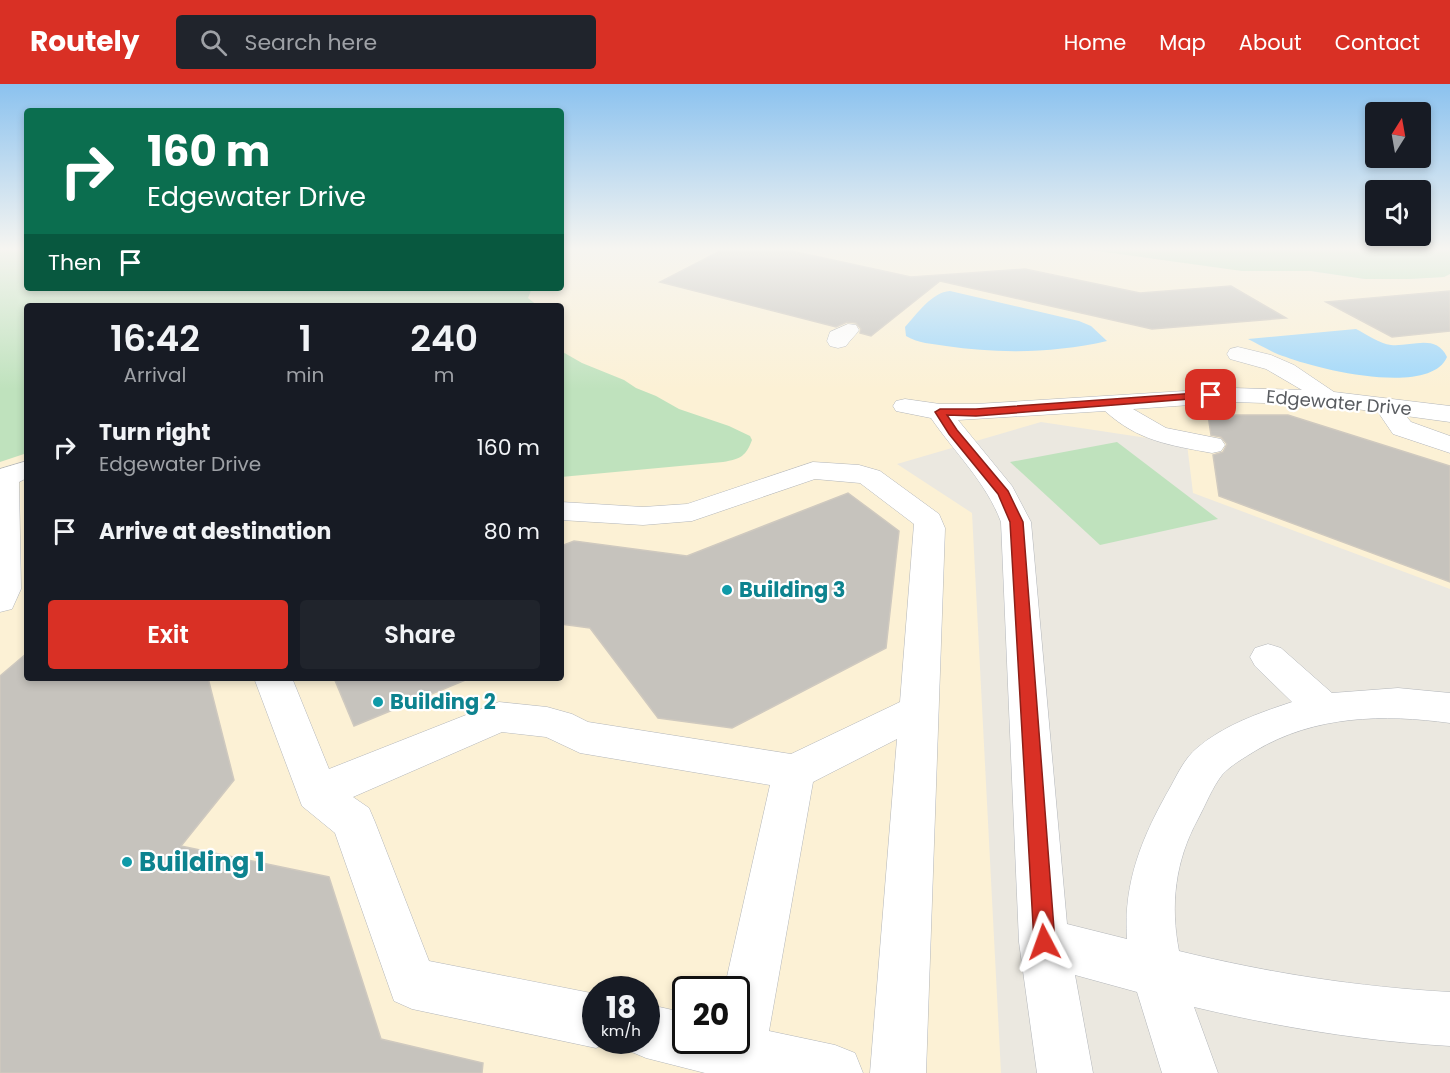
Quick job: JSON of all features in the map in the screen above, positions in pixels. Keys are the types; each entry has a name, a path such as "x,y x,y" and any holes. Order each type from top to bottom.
{"street":[{"path":"1238,354 1261,359 1291,372 1327,398"},
{"name":"Edgewater Drive","path":"1044,942 1016,522 1004,493 952,432 922,409 976,412 1211,395 1327,398 1450,414"},
{"path":"1110,402 1143,429 1163,436 1212,445"},
{"path":"1386,405 1402,428 1450,445"},
{"path":"564,511 664,516 692,512 815,469 859,473 870,477 924,515 930,525 898,1073"},
{"path":"0,602 4,589 5,480 11,474 24,470"},
{"path":"1268,657 1324,709"},
{"path":"274,681 317,793 353,822 412,983 582,1018"},
{"path":"1190,1073 1159,973 1150,918 1153,882 1169,829 1209,763 1234,744 1263,728 1324,709 1378,702 1450,708"},
{"path":"317,793 491,719 506,716 558,725 580,737 794,772 920,710"},
{"path":"794,772 720,1055 835,1073"},
{"path":"1065,1073 1044,942 1159,973 1318,1008 1385,1016 1450,1018"}],"shaded area":[{"path":"78,296 1450,296 1450,589 1193,493 1187,444 1041,422 897,464 972,513 1001,1073 0,1073 0,313 24,308 24,681 564,681 564,303 47,303"}],"green space":[{"path":"0,296 529,296 534,303 24,303 24,454 0,462"},
{"path":"564,353 582,363 624,380 679,409 729,426 750,436 752,440 750,445 742,456 723,462 564,477"},
{"path":"1117,442 1218,519 1100,545 1010,462"}],"water":[{"path":"935,296 972,296 1079,321 1091,326 1107,341 1067,348 1027,351 966,349 931,344 906,336 905,327 925,304"},
{"path":"1356,329 1391,345 1430,343 1436,345 1447,357 1436,369 1419,376 1397,378 1372,376 1346,373 1301,362 1248,339"}],"building":[{"path":"715,296 921,296 871,336 860,333 861,329 856,323 847,322 836,327"},
{"path":"1007,296 1248,296 1286,318 1152,329"},
{"path":"1392,296 1450,296 1450,331 1392,337 1326,302"},
{"path":"1208,415 1288,415 1450,466 1450,582 1219,496 1213,455 1223,452 1227,444 1221,437 1211,435"},
{"name":"Building 3","path":"848,493 899,531 886,648 732,728 658,718 590,628 564,624 564,545 574,541 687,556"},
{"name":"Building 1","path":"24,656 24,681 209,681 234,780 181,846 329,877 381,1039 483,1063 482,1073 0,1073 0,676"},
{"name":"Building 2","path":"335,681 463,681 354,726"}],"place":[{"name":"Building 3","path":"727,590"},
{"name":"Building 2","path":"378,702"},
{"name":"Building 1","path":"127,862"}],"route":[{"path":"1044,942 1016,522 1004,493 952,432 940,412 976,412 1211,395"}]}
